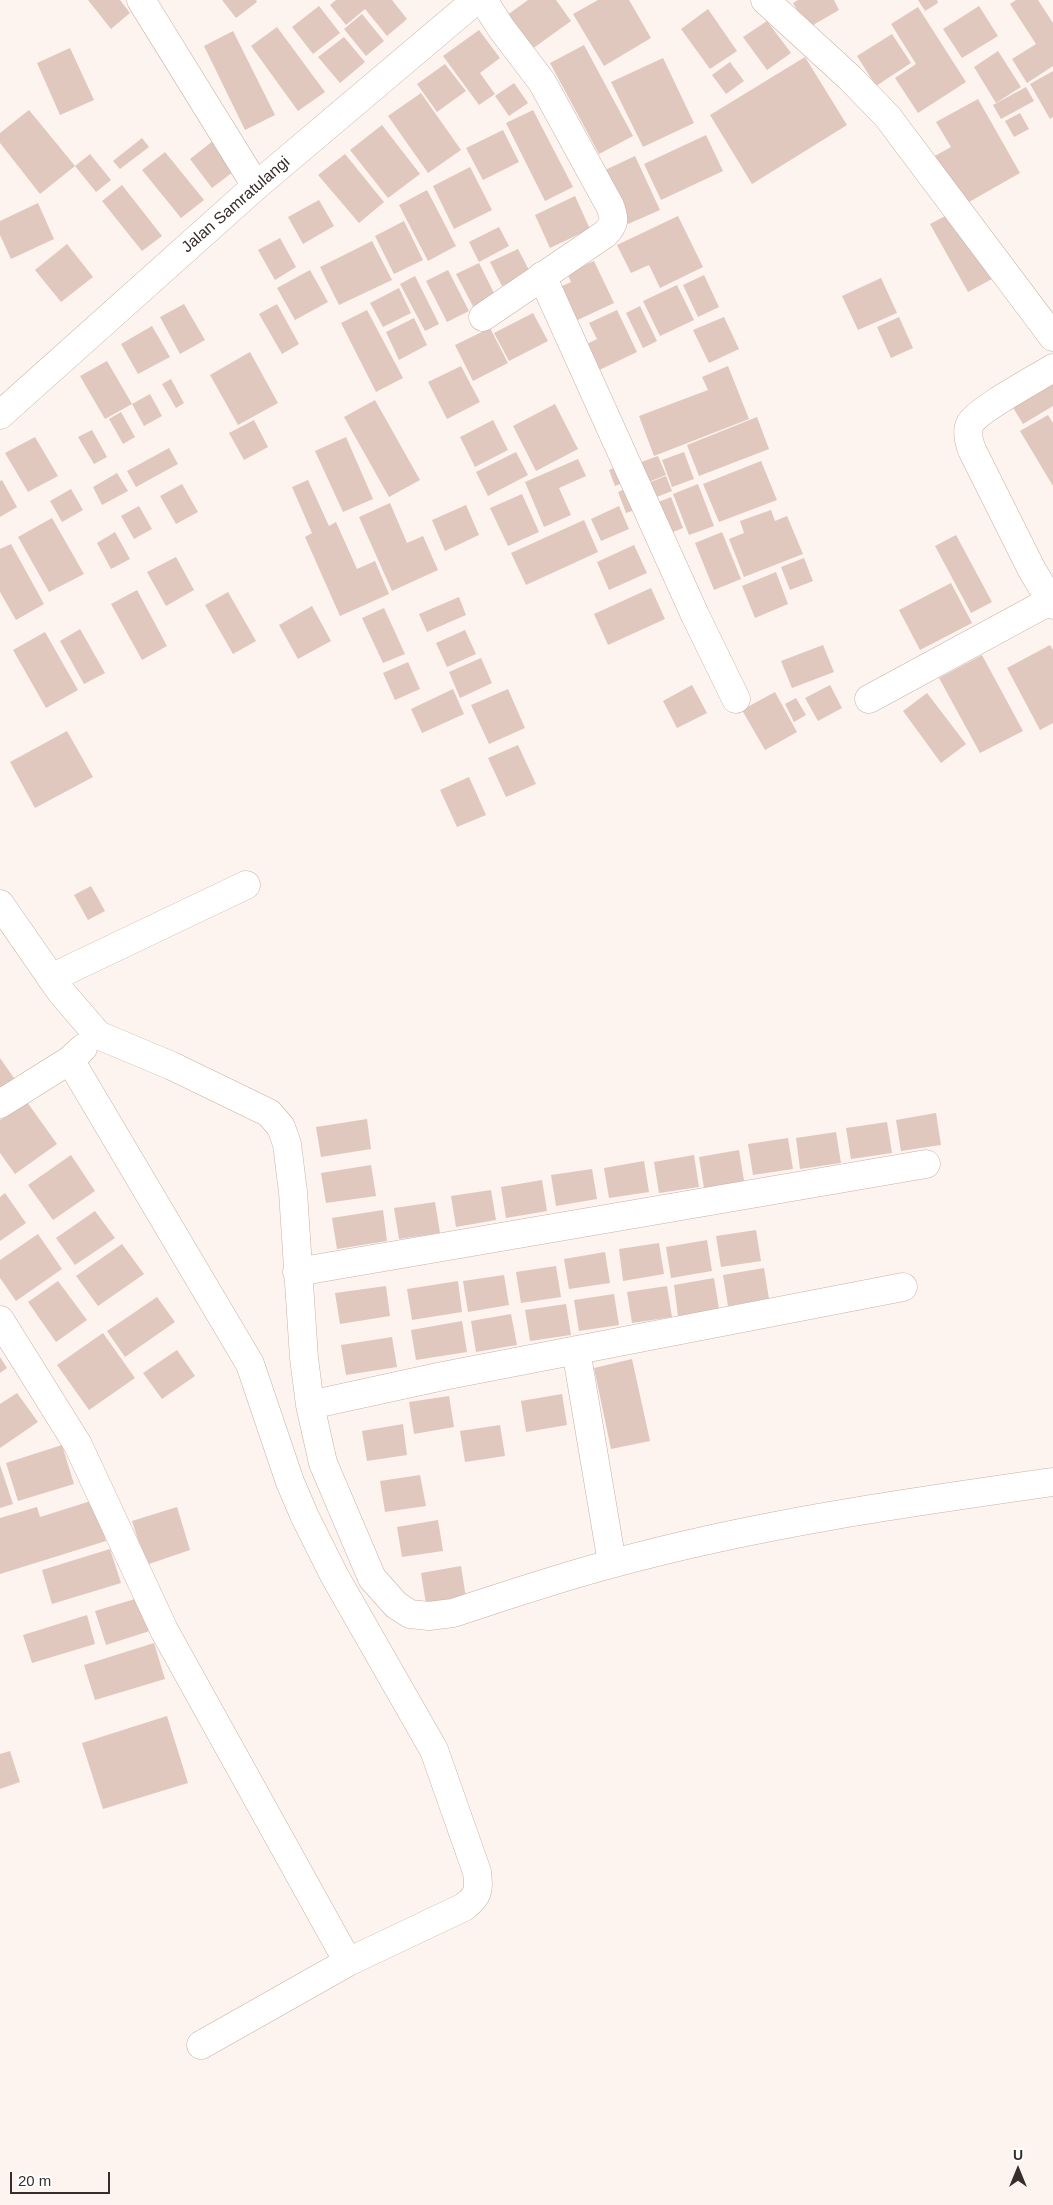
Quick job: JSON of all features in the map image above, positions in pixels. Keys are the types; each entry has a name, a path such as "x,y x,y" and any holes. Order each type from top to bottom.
{"street":[{"path":"141,0 256,186"},
{"name":"Jalan Samratulangi","path":"0,415 256,186 476,0"},
{"path":"483,0 501,28 542,82 610,206 615,220 605,234 483,316"},
{"path":"765,0 850,78 887,116 1053,337"},
{"path":"542,276 695,615 736,699"},
{"path":"869,699 1052,603 1032,570 972,450 968,437 970,424 981,412 1053,368"},
{"path":"51,978 246,885"},
{"path":"0,904 51,978 98,1035 172,1066 269,1113 281,1127 287,1144 293,1192 304,1358 310,1405 323,1463 372,1578 396,1605 410,1614 430,1616 452,1613 612,1564 752,1531 903,1503 1053,1482"},
{"path":"0,1104 70,1060 98,1035"},
{"path":"70,1060 250,1364 290,1482 305,1517 334,1575 434,1750 477,1872 479,1888 476,1897 464,1906 348,1962 201,2045"},
{"path":"297,1272 926,1164"},
{"path":"310,1405 576,1350 903,1287"},
{"path":"0,1320 78,1445 164,1630 348,1962"},
{"path":"576,1350 612,1564"}],"building":[{"path":"88,0 120,0 130,13 111,29"},
{"path":"222,0 256,0 257,2 236,18"},
{"path":"336,0 392,0 407,19 387,36 365,9 346,25 330,5"},
{"path":"528,0 556,0 571,21 528,52 503,18"},
{"path":"598,0 629,0 651,38 604,66 573,14"},
{"path":"798,0 834,0 839,10 808,28 793,3"},
{"path":"918,0 937,0 938,3 925,11"},
{"path":"1016,0 1038,0 1053,23 1053,66 1027,83 1012,59 1036,44 1010,4"},
{"path":"319,6 340,33 313,54 292,27"},
{"path":"979,6 998,36 962,58 943,29"},
{"path":"918,7 966,82 918,113 895,78 916,64 891,24"},
{"path":"708,9 737,51 710,69 681,29"},
{"path":"362,14 384,41 366,56 344,29"},
{"path":"767,21 791,53 767,70 743,37"},
{"path":"277,27 325,92 298,111 251,46"},
{"path":"479,30 500,58 480,73 495,94 479,105 443,56"},
{"path":"233,31 275,115 245,130 204,46"},
{"path":"892,34 911,63 876,86 857,56"},
{"path":"344,37 365,62 340,83 318,57"},
{"path":"584,45 633,136 599,154 550,63"},
{"path":"70,48 94,100 60,115 37,63"},
{"path":"998,51 1021,87 996,103 974,67"},
{"path":"805,57 847,125 752,184 710,115"},
{"path":"663,58 694,123 643,147 611,82"},
{"path":"730,62 744,81 726,94 712,75"},
{"path":"445,64 466,91 437,112 417,84"},
{"path":"1053,71 1053,117 1050,119 1030,84"},
{"path":"514,83 528,103 509,116 495,96"},
{"path":"1026,87 1034,101 1001,119 993,105"},
{"path":"421,93 461,150 428,173 388,116"},
{"path":"978,99 1020,173 962,206 933,157 951,147 936,122"},
{"path":"29,110 75,166 40,194 0,143 0,133"},
{"path":"533,110 573,187 545,201 506,123"},
{"path":"1020,113 1029,129 1014,137 1005,121"},
{"path":"382,125 420,174 388,198 350,150"},
{"path":"503,130 519,162 483,180 466,148"},
{"path":"706,135 723,171 661,200 644,164"},
{"path":"218,137 242,165 212,188 190,159"},
{"path":"142,138 149,147 120,169 113,161"},
{"path":"165,152 204,200 181,218 142,170"},
{"path":"90,154 111,180 96,192 75,166"},
{"path":"345,154 384,202 359,223 318,175"},
{"path":"635,156 660,210 628,224 603,171"},
{"path":"470,167 492,210 454,229 433,186"},
{"path":"122,185 162,236 142,251 102,201"},
{"path":"427,190 456,246 428,261 399,205"},
{"path":"575,196 590,229 550,248 535,215"},
{"path":"319,200 334,226 303,244 288,217"},
{"path":"38,203 54,239 11,259 0,235 0,221"},
{"path":"955,211 992,279 968,292 930,224"},
{"path":"678,216 703,267 660,288 649,265 631,273 617,245"},
{"path":"404,221 423,260 394,274 375,236"},
{"path":"499,227 509,246 479,262 469,242"},
{"path":"280,238 296,267 275,280 258,250"},
{"path":"372,241 392,280 339,305 320,267"},
{"path":"67,244 93,277 61,302 35,270"},
{"path":"518,249 530,272 502,286 490,262"},
{"path":"594,261 614,303 569,324 553,290 571,282 567,273"},
{"path":"479,263 498,301 476,312 456,274"},
{"path":"310,270 328,302 295,320 277,288"},
{"path":"448,270 469,311 447,322 426,281"},
{"path":"704,275 719,307 698,317 683,285"},
{"path":"415,276 439,324 425,331 400,284"},
{"path":"881,278 897,313 858,330 842,296"},
{"path":"677,285 694,320 660,336 643,301"},
{"path":"399,288 411,313 383,327 370,303"},
{"path":"184,304 205,340 180,354 160,317"},
{"path":"277,304 299,344 282,354 259,314"},
{"path":"640,306 657,341 643,348 626,313"},
{"path":"367,310 403,378 376,392 341,323"},
{"path":"617,310 637,352 593,373 581,347 597,339 589,323"},
{"path":"533,313 548,341 509,361 494,333"},
{"path":"724,317 739,349 709,363 693,330"},
{"path":"899,317 913,348 891,358 877,327"},
{"path":"414,318 427,345 399,360 386,332"},
{"path":"152,326 170,357 138,374 121,344"},
{"path":"490,328 508,363 473,381 455,345"},
{"path":"250,352 278,403 238,425 210,375"},
{"path":"107,361 132,404 105,419 80,376"},
{"path":"461,366 480,402 447,419 428,382"},
{"path":"728,366 749,419 654,456 639,416 708,390 702,377"},
{"path":"1053,375 1053,406 1023,424 1009,401"},
{"path":"171,379 184,403 176,408 162,384"},
{"path":"150,394 162,416 144,426 132,404"},
{"path":"375,400 420,480 389,497 344,417"},
{"path":"555,404 578,449 536,471 513,426"},
{"path":"121,412 135,437 123,444 109,419"},
{"path":"1048,415 1053,423 1053,486 1020,431"},
{"path":"757,417 769,449 699,476 687,445"},
{"path":"254,420 268,447 244,460 229,433"},
{"path":"493,420 508,450 475,467 460,437"},
{"path":"92,430 107,457 94,464 78,437"},
{"path":"35,437 58,476 28,492 5,453"},
{"path":"346,437 373,499 343,512 315,451"},
{"path":"169,448 178,464 136,487 127,471"},
{"path":"516,452 528,475 488,496 476,472"},
{"path":"684,452 694,479 672,487 662,460"},
{"path":"658,456 666,475 641,485 633,465"},
{"path":"578,459 586,476 559,488 571,515 544,527 525,482"},
{"path":"761,461 777,500 719,522 703,484"},
{"path":"624,464 630,480 615,486 609,470"},
{"path":"117,473 128,491 102,505 93,487"},
{"path":"666,476 672,491 649,500 643,485"},
{"path":"2,480 17,507 0,517 0,481"},
{"path":"308,480 329,526 336,522 357,569 375,561 389,594 340,616 305,537 312,533 292,487"},
{"path":"182,484 198,512 176,524 160,496"},
{"path":"698,484 714,526 689,535 673,494"},
{"path":"634,485 643,507 626,513 618,492"},
{"path":"71,489 83,510 62,522 50,501"},
{"path":"522,494 539,532 508,546 490,508"},
{"path":"671,497 683,528 663,536 651,505"},
{"path":"390,503 407,543 423,536 438,570 392,591 359,517"},
{"path":"466,505 479,535 445,551 432,520"},
{"path":"139,506 152,529 134,539 121,516"},
{"path":"619,506 629,529 601,541 591,519"},
{"path":"771,510 775,521 787,516 803,554 744,577 729,539 744,533 740,521"},
{"path":"52,518 84,574 49,592 18,537"},
{"path":"584,520 598,552 526,585 511,553"},
{"path":"115,532 130,559 111,569 97,543"},
{"path":"722,532 741,579 714,590 695,543"},
{"path":"956,535 992,602 971,613 935,546"},
{"path":"11,544 44,604 16,620 0,592 0,549"},
{"path":"634,545 647,573 609,590 597,562"},
{"path":"176,557 194,590 166,606 147,572"},
{"path":"804,558 813,581 790,590 781,567"},
{"path":"776,572 788,604 755,618 742,586"},
{"path":"951,583 972,623 920,650 899,610"},
{"path":"651,588 665,619 608,645 594,614"},
{"path":"137,590 167,646 142,660 111,604"},
{"path":"228,592 256,641 233,654 205,605"},
{"path":"459,597 466,615 427,632 419,614"},
{"path":"312,606 331,641 298,659 279,625"},
{"path":"384,608 405,654 383,663 362,618"},
{"path":"80,629 105,673 84,684 60,641"},
{"path":"465,630 476,654 447,667 436,643"},
{"path":"45,632 78,690 46,708 13,650"},
{"path":"823,645 834,672 792,688 781,661"},
{"path":"1050,645 1053,650 1053,723 1040,730 1007,668"},
{"path":"982,655 1023,731 980,753 939,678"},
{"path":"481,658 492,683 460,698 449,672"},
{"path":"408,662 420,689 395,700 383,673"},
{"path":"692,685 707,713 677,728 663,701"},
{"path":"830,685 842,708 818,721 805,698"},
{"path":"453,689 464,714 422,733 411,709"},
{"path":"508,689 525,728 489,744 471,705"},
{"path":"775,692 797,732 765,750 742,710"},
{"path":"927,693 966,744 941,763 903,711"},
{"path":"796,698 806,715 794,722 785,704"},
{"path":"67,731 93,777 35,808 10,762"},
{"path":"518,745 536,784 506,797 488,758"},
{"path":"469,777 486,815 457,827 440,790"},
{"path":"91,886 105,911 88,920 74,895"},
{"path":"0,1058 16,1081 0,1092"},
{"path":"27,1102 57,1144 15,1174 0,1153 0,1120"},
{"path":"936,1113 941,1145 901,1151 896,1120"},
{"path":"367,1119 371,1149 321,1157 316,1127"},
{"path":"887,1122 892,1153 851,1159 846,1128"},
{"path":"836,1132 841,1163 800,1169 796,1138"},
{"path":"788,1138 793,1169 753,1175 748,1144"},
{"path":"739,1150 744,1181 704,1188 699,1157"},
{"path":"71,1155 95,1191 53,1220 28,1185"},
{"path":"694,1155 699,1187 659,1193 654,1162"},
{"path":"644,1161 649,1192 609,1198 604,1168"},
{"path":"371,1165 376,1196 326,1203 321,1173"},
{"path":"592,1169 597,1199 556,1206 551,1175"},
{"path":"542,1180 547,1211 506,1218 501,1187"},
{"path":"491,1190 496,1220 456,1227 451,1196"},
{"path":"5,1193 26,1223 0,1241 0,1197"},
{"path":"435,1202 440,1233 399,1239 394,1208"},
{"path":"383,1210 387,1241 337,1249 332,1218"},
{"path":"95,1211 115,1238 75,1265 56,1238"},
{"path":"756,1230 761,1261 721,1267 716,1236"},
{"path":"38,1234 62,1269 16,1301 0,1278 0,1260"},
{"path":"707,1240 712,1271 671,1278 666,1247"},
{"path":"659,1243 664,1274 623,1281 619,1249"},
{"path":"122,1244 144,1274 98,1306 76,1276"},
{"path":"605,1252 610,1283 569,1289 564,1259"},
{"path":"556,1266 561,1297 521,1303 516,1272"},
{"path":"764,1268 769,1299 728,1306 723,1275"},
{"path":"504,1275 509,1305 468,1312 463,1281"},
{"path":"714,1278 719,1309 678,1316 674,1285"},
{"path":"58,1281 87,1320 56,1342 28,1302"},
{"path":"458,1281 462,1312 412,1320 407,1289"},
{"path":"386,1286 390,1316 340,1324 335,1293"},
{"path":"667,1286 672,1317 632,1323 627,1292"},
{"path":"614,1294 619,1325 579,1331 574,1300"},
{"path":"157,1297 175,1322 125,1357 107,1331"},
{"path":"566,1304 571,1335 530,1341 525,1310"},
{"path":"511,1314 517,1345 476,1352 471,1321"},
{"path":"462,1321 467,1352 416,1360 411,1330"},
{"path":"103,1333 135,1378 89,1410 57,1365"},
{"path":"392,1337 397,1367 346,1375 341,1345"},
{"path":"177,1350 195,1376 162,1399 143,1373"},
{"path":"0,1357 7,1368 0,1373"},
{"path":"632,1359 650,1441 611,1449 594,1368"},
{"path":"17,1393 38,1422 0,1448 0,1404"},
{"path":"562,1394 567,1425 526,1432 521,1401"},
{"path":"449,1396 454,1427 414,1434 409,1402"},
{"path":"403,1424 407,1455 367,1461 362,1431"},
{"path":"500,1425 505,1456 465,1462 460,1431"},
{"path":"62,1445 74,1484 18,1501 6,1463"},
{"path":"0,1465 13,1504 0,1508"},
{"path":"420,1475 426,1506 385,1512 380,1481"},
{"path":"94,1500 106,1541 0,1574 0,1518 37,1507 40,1517"},
{"path":"177,1507 190,1550 146,1565 132,1521"},
{"path":"438,1520 443,1551 402,1557 397,1527"},
{"path":"110,1549 121,1583 52,1604 42,1570"},
{"path":"461,1566 466,1598 426,1604 421,1573"},
{"path":"145,1596 156,1629 106,1645 95,1611"},
{"path":"87,1615 95,1644 32,1663 23,1635"},
{"path":"154,1643 165,1679 95,1700 84,1665"},
{"path":"167,1716 188,1783 103,1809 82,1743"},
{"path":"10,1751 20,1782 0,1789 0,1754"}]}
